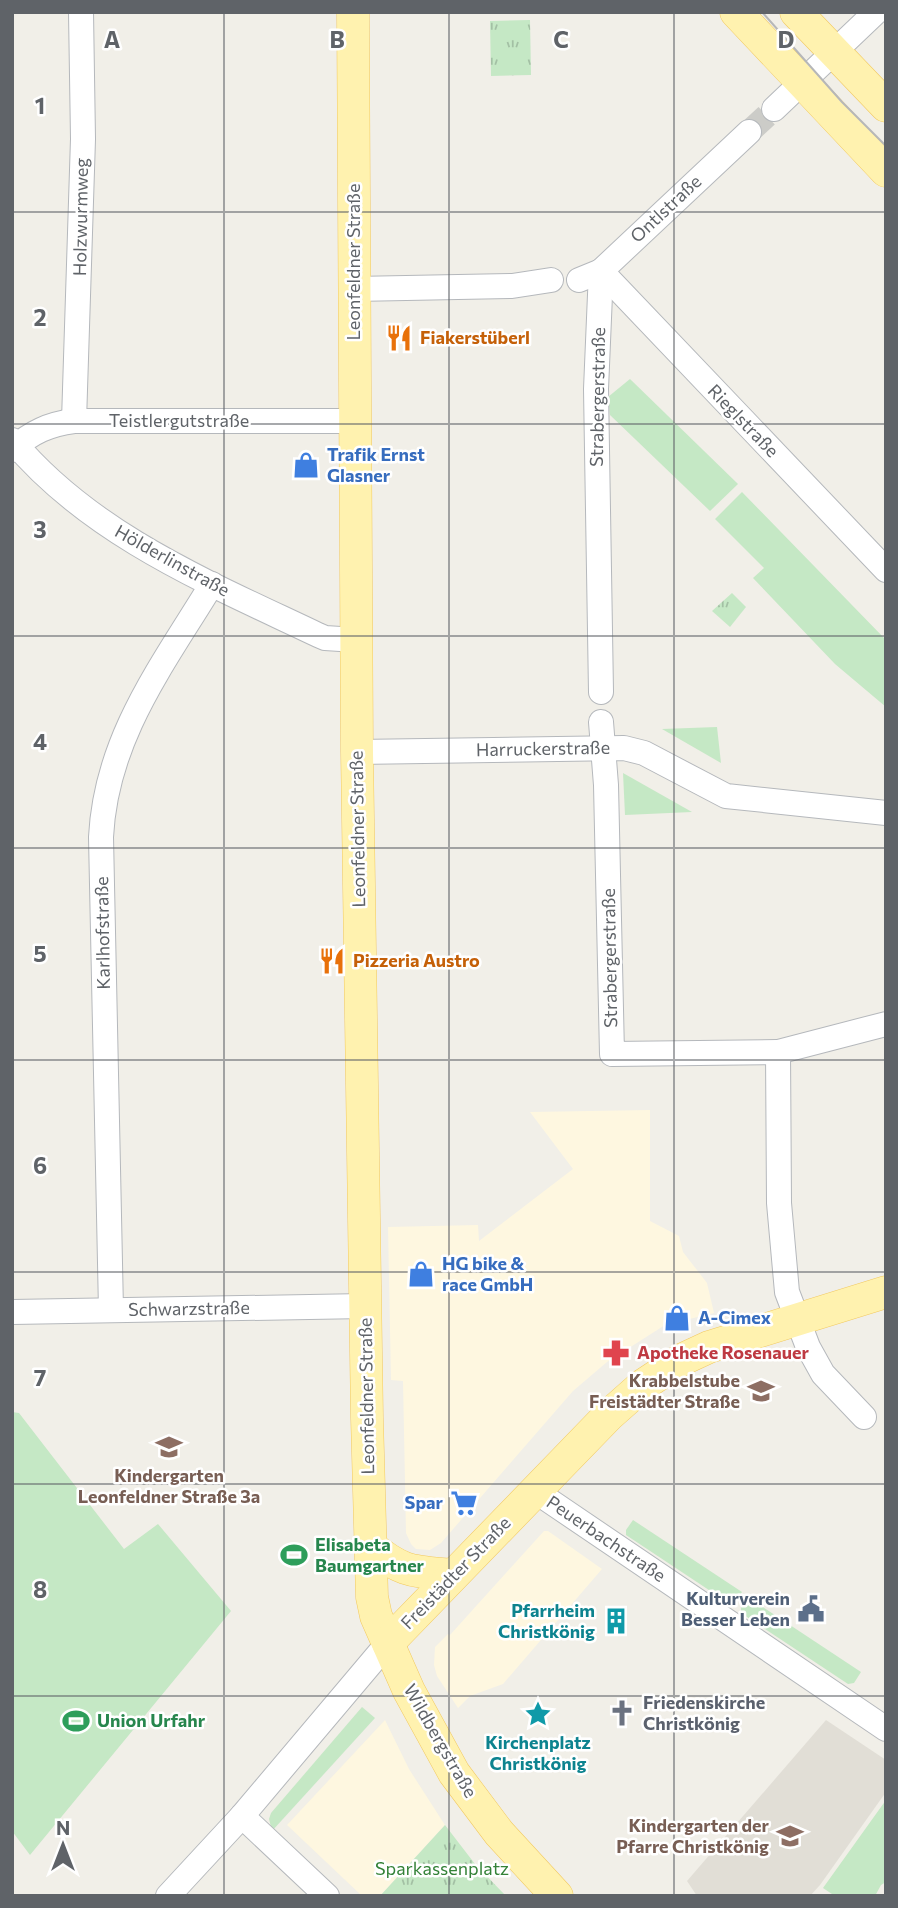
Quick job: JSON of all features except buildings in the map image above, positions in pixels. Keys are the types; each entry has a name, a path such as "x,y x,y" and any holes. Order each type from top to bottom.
{"main road":[{"name":"Leonfeldner Straße","path":"353,12 357,752 370,1546 373,1606 388,1643"},
{"path":"736,12 886,171"},
{"path":"796,12 886,106"},
{"name":"Freistädter Straße","path":"388,1643 608,1416 643,1385 709,1347 886,1292"},
{"path":"370,1546 392,1564 404,1569 453,1575"},
{"name":"Wildbergstraße","path":"388,1643 415,1701 461,1783 499,1833 557,1896"}],"street":[{"name":"Holzwurmweg","path":"74,421 83,152 81,12"},
{"path":"774,109 876,12"},
{"name":"Ontlstraße","path":"590,275 749,132"},
{"name":"Rieglstraße","path":"590,275 886,570"},
{"name":"Strabergerstraße","path":"590,275 596,389 601,692"},
{"path":"354,289 512,286 551,280"},
{"name":"Teistlergutstraße","path":"14,445 34,432 54,424 74,421 354,421"},
{"name":"Hölderlinstraße","path":"14,445 43,475 102,523 212,584 325,638 356,640"},
{"name":"Karlhofstraße","path":"111,1310 101,836 104,802 111,768 133,716 212,584"},
{"name":"Strabergerstraße","path":"601,722 606,785 612,1054 778,1052"},
{"name":"Harruckerstraße","path":"357,752 624,748 644,753 726,796 886,813"},
{"path":"864,1417 824,1374 811,1352 787,1292 779,1203 778,1052 886,1024"},
{"name":"Schwarzstraße","path":"12,1312 365,1306"},
{"name":"Peuerbachstraße","path":"535,1491 886,1729"},
{"name":"Freistädter Straße","path":"168,1896 242,1816 388,1643"},
{"path":"242,1816 327,1896"}],"shaded area":[{"path":"650,1110 650,1221 679,1236 683,1252 707,1283 714,1313 665,1325 607,1362 573,1391 441,1543 430,1550 416,1549 406,1533 403,1381 391,1380 388,1227 478,1225 479,1241 573,1169 530,1112"},
{"path":"544,1531 548,1531 602,1569 503,1684 470,1696 458,1708 437,1676 434,1665 435,1647 450,1635"},
{"path":"385,1720 409,1769 445,1825 380,1896 362,1896 287,1825"},
{"name":"Kindergarten der Pfarre Christkönig","path":"826,1720 886,1760 886,1792 820,1885 810,1896 697,1896 687,1881"}],"green space":[{"path":"530,20 531,75 491,76 490,21"},
{"path":"630,379 738,484 710,511 610,415 608,397"},
{"path":"742,492 886,640 886,707 835,664 753,578 764,568 715,519"},
{"path":"732,593 746,607 730,627 712,611"},
{"path":"717,727 721,763 662,729"},
{"path":"623,773 692,812 625,815"},
{"name":"Union Urfahr","path":"12,1412 19,1413 124,1549 158,1524 231,1611 30,1855 12,1831"},
{"path":"633,1520 742,1592 735,1603 730,1604 626,1535 626,1530"},
{"path":"749,1598 861,1672 854,1683 848,1684 741,1613 741,1608"},
{"path":"362,1707 375,1718 272,1831 269,1819 271,1813"},
{"path":"886,1800 886,1882 875,1896 835,1896 823,1888"},
{"name":"Sparkassenplatz","path":"445,1825 475,1864 506,1896 380,1896"}],"tunnel":[{"path":"749,132 774,109"}],"tram line":[{"path":"762,12 842,102 886,146"}],"place":[{"name":"Fiakerstüberl","path":"399,338"},
{"name":"Trafik Ernst Glasner","path":"306,465"},
{"name":"Pizzeria Austro","path":"332,961"},
{"name":"HG bike & race GmbH","path":"421,1274"},
{"name":"A-Cimex","path":"677,1318"},
{"name":"Apotheke Rosenauer","path":"616,1353"},
{"name":"Krabbelstube Freistädter Straße","path":"761,1391"},
{"name":"Kindergarten Leonfeldner Straße 3a","path":"169,1447"},
{"name":"Spar","path":"464,1503"},
{"name":"Elisabeta Baumgartner","path":"294,1555"},
{"name":"Kulturverein Besser Leben","path":"811,1609"},
{"name":"Pfarrheim Christkönig","path":"616,1621"},
{"name":"Friedenskirche Christkönig","path":"622,1713"},
{"name":"Kirchenplatz Christkönig","path":"538,1714"},
{"name":"Union Urfahr","path":"76,1721"},
{"name":"Kindergarten der Pfarre Christkönig","path":"790,1836"}]}
